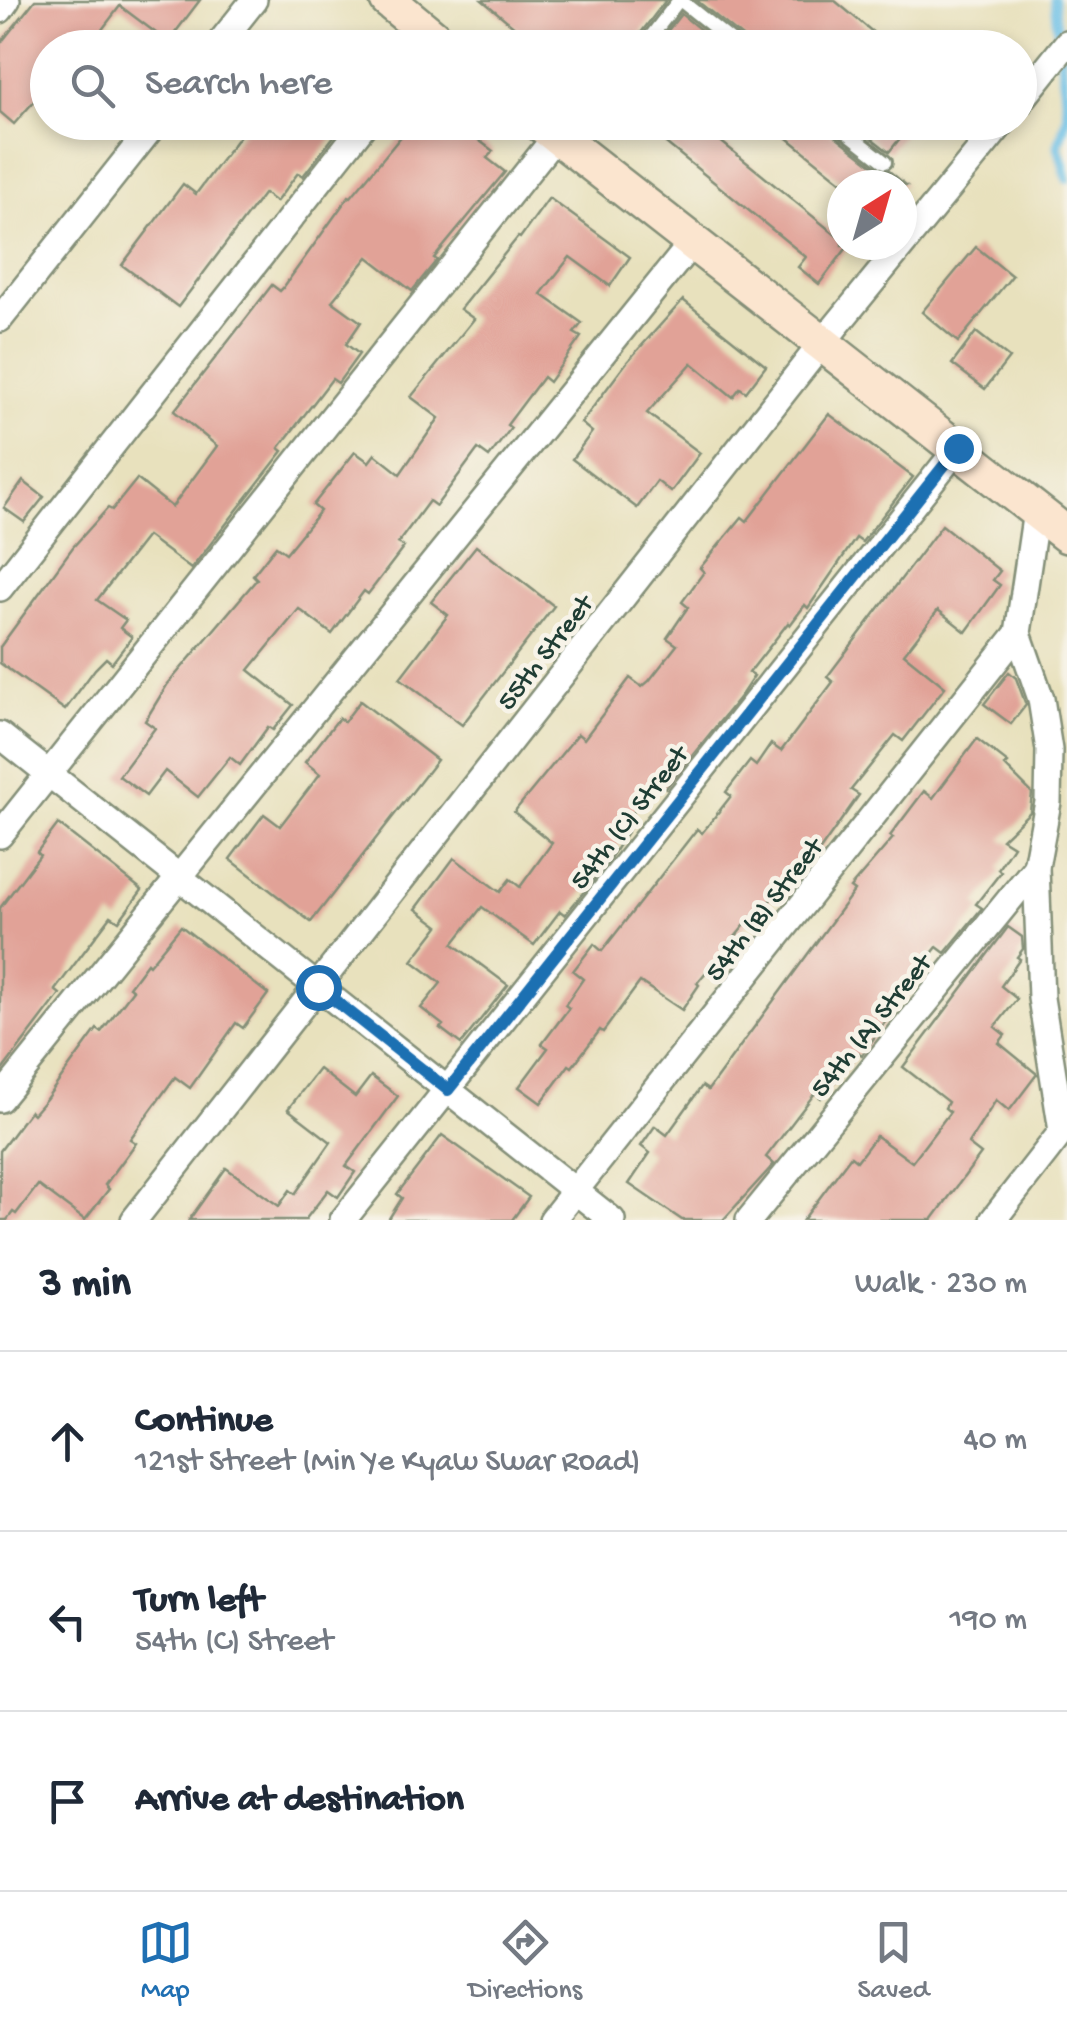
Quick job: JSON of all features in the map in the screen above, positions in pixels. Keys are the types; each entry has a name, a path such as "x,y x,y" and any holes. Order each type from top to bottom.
{"main road":[{"path":"388,0 420,30"},
{"path":"561,140 1055,525"}],"street":[{"path":"0,10 8,0"},
{"path":"230,30 254,0"},
{"path":"1037,80 1067,43"},
{"path":"0,319 142,140"},
{"path":"0,588 352,140"},
{"path":"0,835 539,140"},
{"name":"55th Street","path":"134,1220 823,342 988,140"},
{"path":"0,1099 691,244"},
{"name":"54th (C) Street","path":"343,1220 958,448"},
{"path":"993,1220 1064,1128 1041,998 1036,866 1048,802 1050,750 1041,699 1018,634 1055,525"},
{"name":"54th (B) Street","path":"552,1220 1018,634"},
{"path":"0,736 612,1220"},
{"name":"54th (A) Street","path":"748,1220 1036,866"}],"lane":[{"path":"656,30 680,0 718,30"},
{"path":"856,140 884,162"}],"building":[{"path":"35,0 200,0 177,30 152,30 120,6 102,30 30,30 30,106 14,124 0,112 0,44"},
{"path":"482,0 666,0 643,30 518,30"},
{"path":"696,0 834,0 870,30 734,30"},
{"path":"681,14 701,30 668,30"},
{"path":"236,140 331,140 276,202 264,193 178,307 122,265 183,184 196,194"},
{"path":"398,140 479,140 493,151 487,158 505,172 412,291 368,257 332,301 361,322 346,344 359,354 338,383 332,379 279,448 283,451 191,569 147,536 97,600 126,620 120,628 132,637 112,663 106,658 95,669 65,710 0,663 0,647 73,547 108,508 112,510 137,479 172,507 217,446 174,411 272,285 280,291 283,288"},
{"path":"662,140 719,140 827,228 827,260 837,260 819,284 798,267 806,257"},
{"path":"790,140 841,140 879,170 827,170"},
{"path":"874,140 899,140 889,152"},
{"path":"549,198 630,257 610,286 570,257 541,294 582,323 574,333 581,337 549,382 543,377 489,457 478,449 436,506 429,501 398,543 404,547 332,634 299,609 249,670 293,705 273,730 268,727 240,765 230,757 198,797 165,771 146,796 119,776 155,728 145,721 167,685 257,579 253,575 276,546 286,553 320,511 313,505 355,452 369,462 375,454 400,474 439,418 411,397 474,319 460,309"},
{"path":"976,247 1012,276 958,342 922,312"},
{"path":"683,300 766,366 746,392 740,388 733,397 692,363 647,413 700,453 671,492 657,481 637,508 572,459 592,432 581,423 627,362"},
{"path":"976,332 1009,358 985,389 952,364"},
{"path":"829,414 913,477 862,542 856,538 808,608 805,605 788,623 749,673 754,676 742,694 666,788 659,783 629,817 634,821 607,863 565,915 560,911 534,945 482,907 453,944 508,985 461,1044 421,1008 441,983 412,961 439,926 416,909 454,858 500,892 510,879 520,887 552,843 514,812 578,734 584,739 630,678 642,687 649,681 677,645 667,638 688,607 682,602 704,572 700,568 742,517 747,521"},
{"path":"23,481 44,497 24,522 4,508"},
{"path":"942,525 1000,571 993,580 1000,585 966,632 938,610 904,654 945,687 903,741 895,735 851,790 859,795 791,891 782,884 758,917 754,914 697,983 682,1010 640,982 603,1032 600,1030 572,1067 569,1065 541,1103 519,1087 548,1048 542,1044 569,1008 565,1005 583,979 573,971 594,944 602,951 697,829 702,833 731,796 726,792 750,761 756,766 771,744 781,751 833,682 827,677"},
{"path":"476,546 554,606 462,725 400,678 448,615 431,602"},
{"path":"1009,672 1016,678 1026,705 1011,724 984,704"},
{"path":"360,701 437,760 311,922 230,859 264,814 280,826 320,774 305,762 339,718 344,722"},
{"path":"977,739 1008,763 1005,766 1032,793 1030,812 1002,839 1013,846 998,869 1001,872 976,904 982,908 945,953 937,947 903,990 906,992 862,1055 859,1053 821,1098 815,1093 766,1157 774,1164 723,1220 682,1220 629,1184 650,1153 641,1146 655,1126 667,1135 702,1086 708,1090 854,891 850,888 893,838 890,836 924,791 933,798"},
{"path":"58,824 142,890 119,921 111,916 55,990 60,994 0,1073 0,908"},
{"path":"181,926 268,994 243,1028 236,1023 190,1088 175,1077 130,1139 136,1143 85,1220 38,1185 16,1214 0,1220 0,1151 30,1111 33,1114 46,1099 97,1029 101,1032 133,990 129,987 147,963"},
{"path":"1008,927 1022,937 1023,949 1001,986 1017,999 995,1027 1005,1035 999,1043 1037,1074 1009,1111 996,1100 968,1144 981,1154 932,1220 803,1220 851,1156 857,1161 876,1136 912,1162 950,1112 945,1108 948,1102 903,1067"},
{"path":"319,1069 355,1097 371,1076 398,1096 346,1166 355,1172 338,1197 328,1190 305,1220 189,1220 226,1168 279,1206 290,1190 295,1194 331,1142 288,1109"},
{"path":"442,1135 529,1197 512,1220 388,1220 402,1198 397,1194"}],"waterway":[{"path":"1054,0 1067,115"},
{"path":"1067,116 1058,146 1067,179"}],"route":[{"path":"318,987 448,1090 958,448"}]}
